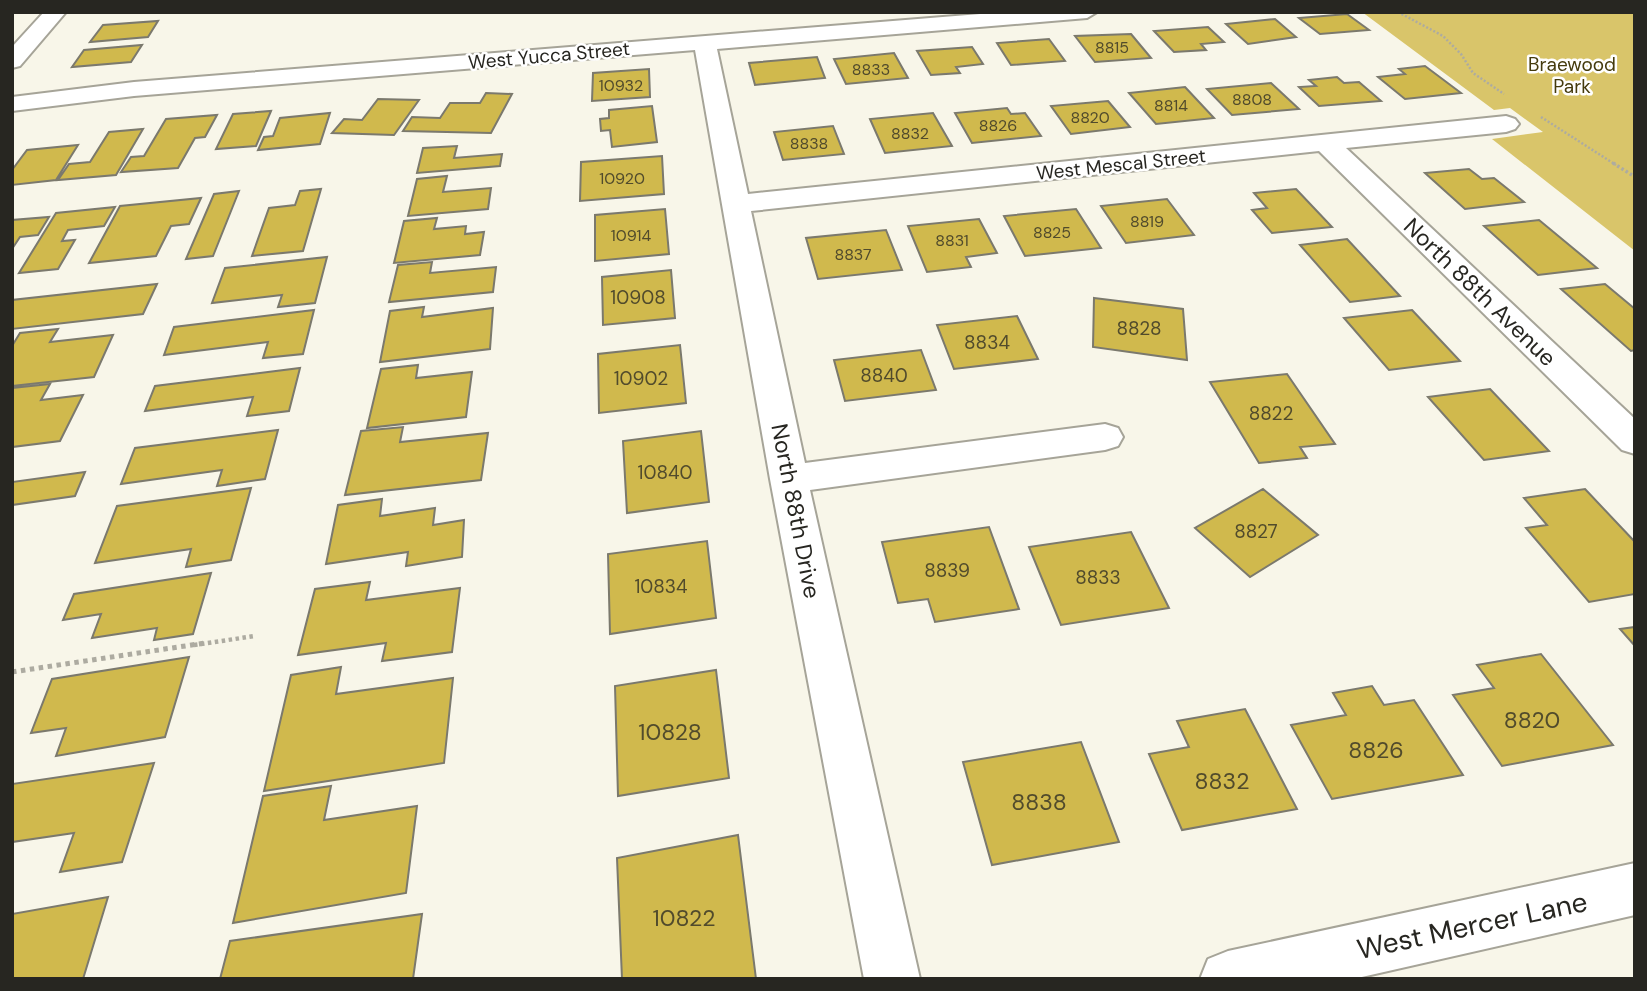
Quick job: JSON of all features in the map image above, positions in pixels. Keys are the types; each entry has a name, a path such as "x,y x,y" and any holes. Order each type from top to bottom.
{"street":[{"path":"12,61 56,12"},
{"name":"West Yucca Street","path":"12,104 161,87 1087,12"},
{"name":"North 88th Drive","path":"705,43 789,480 892,979"},
{"name":"West Mescal Street","path":"737,204 1506,124"},
{"name":"North 88th Avenue","path":"1325,143 1635,441"},
{"path":"789,480 1105,436"},
{"name":"West Mercer Lane","path":"1228,979 1635,889"}],"path":[{"path":"12,672 255,636"}],"green space":[{"name":"Braewood Park","path":"1362,12 1635,12 1635,251 1492,139 1543,132 1510,108 1494,110"}],"building":[{"path":"1347,14 1369,30 1320,34 1299,18"},
{"path":"1275,19 1296,37 1248,44 1226,24"},
{"path":"158,21 148,37 90,42 103,25"},
{"path":"1208,27 1224,42 1201,44 1206,50 1174,52 1154,31"},
{"path":"1131,34 1151,58 1095,62 1075,36"},
{"path":"1049,39 1065,61 1011,65 997,43"},
{"path":"142,45 131,62 72,67 84,50"},
{"path":"972,47 983,64 956,67 960,73 931,75 917,51"},
{"path":"894,53 908,78 846,84 834,59"},
{"path":"817,57 825,78 755,85 749,63"},
{"path":"1425,66 1461,93 1405,99 1378,77 1405,74 1399,69"},
{"path":"649,69 650,97 592,101 593,73"},
{"path":"1337,77 1344,83 1359,82 1381,101 1319,106 1299,87 1316,86 1309,80"},
{"path":"1271,83 1299,109 1232,115 1207,89"},
{"path":"1185,87 1214,118 1156,124 1129,93"},
{"path":"486,93 512,94 491,133 403,131 412,117 440,118 450,103 480,103"},
{"path":"378,99 419,100 394,135 332,133 344,119 362,120"},
{"path":"1108,101 1130,127 1071,134 1051,106"},
{"path":"652,106 657,142 612,147 610,130 601,131 600,119 609,118 609,110"},
{"path":"1007,108 1011,114 1025,113 1041,136 972,143 955,113"},
{"path":"271,111 256,146 216,149 233,114"},
{"path":"330,113 320,144 258,150 264,137 273,136 280,118"},
{"path":"933,113 952,146 885,153 870,119"},
{"path":"217,115 205,137 195,138 178,168 121,172 131,157 144,156 166,119"},
{"path":"833,126 844,154 783,160 774,132"},
{"path":"143,129 116,175 58,180 69,164 90,162 109,132"},
{"path":"78,145 56,180 12,185 12,170 27,150"},
{"path":"457,146 454,158 502,154 500,166 417,173 423,148"},
{"path":"662,156 664,194 580,201 581,162"},
{"path":"1469,169 1482,179 1494,178 1524,202 1465,209 1425,173"},
{"path":"447,176 443,192 491,188 488,209 408,216 417,179"},
{"path":"321,189 303,251 252,256 269,208 295,205 300,191"},
{"path":"1296,189 1332,227 1272,233 1252,210 1267,208 1254,193"},
{"path":"239,191 213,256 186,259 214,194"},
{"path":"201,198 189,224 171,226 156,256 89,263 120,206"},
{"path":"1167,199 1194,235 1126,243 1101,206"},
{"path":"115,207 104,226 68,230 62,241 75,240 58,269 19,273 56,213"},
{"path":"665,209 669,254 595,261 595,215"},
{"path":"1076,209 1101,248 1025,256 1004,216"},
{"path":"49,217 38,235 20,237 12,249 12,220"},
{"path":"437,218 434,229 466,226 465,234 484,232 480,255 394,263 404,221"},
{"path":"979,219 997,253 966,257 971,267 927,272 908,226"},
{"path":"1539,220 1597,268 1538,275 1484,226"},
{"path":"886,230 902,270 818,279 806,238"},
{"path":"1347,239 1400,296 1350,302 1300,245"},
{"path":"327,257 315,303 278,307 282,295 212,303 225,268"},
{"path":"432,262 430,273 496,267 493,292 389,302 398,265"},
{"path":"671,270 675,318 603,325 602,277"},
{"path":"157,284 143,314 12,329 12,300"},
{"path":"1605,284 1635,309 1635,350 1631,351 1561,289"},
{"path":"1094,298 1183,309 1187,360 1093,347"},
{"path":"424,307 422,317 493,308 490,349 380,362 390,311"},
{"path":"314,310 303,354 263,358 268,342 164,355 174,327"},
{"path":"1412,310 1460,361 1389,370 1344,318"},
{"path":"1017,316 1038,359 954,369 937,325"},
{"path":"58,329 50,342 113,335 94,377 12,386 12,346 20,333"},
{"path":"680,345 686,403 599,413 598,354"},
{"path":"921,350 936,390 845,401 834,360"},
{"path":"418,365 416,378 472,372 466,417 367,428 381,369"},
{"path":"300,368 289,411 247,416 253,397 145,411 155,386"},
{"path":"1287,374 1335,444 1300,447 1307,458 1259,463 1210,382"},
{"path":"50,384 41,400 83,395 60,441 12,447 12,388"},
{"path":"1490,389 1549,451 1484,460 1428,397"},
{"path":"403,427 400,442 488,433 481,480 345,495 361,431"},
{"path":"278,430 265,479 217,486 222,470 121,484 135,448"},
{"path":"701,431 709,502 627,513 623,441"},
{"path":"85,472 75,496 12,505 12,482"},
{"path":"251,488 231,560 186,567 191,549 95,563 117,506"},
{"path":"1263,489 1318,535 1250,577 1195,528"},
{"path":"1585,489 1635,542 1635,594 1589,602 1526,528 1547,525 1524,498"},
{"path":"382,499 380,516 435,508 433,525 464,520 462,557 406,566 408,552 326,564 338,505"},
{"path":"989,527 1019,609 935,622 928,599 898,603 882,542"},
{"path":"1131,532 1169,608 1061,625 1029,547"},
{"path":"707,541 716,618 610,634 608,554"},
{"path":"211,573 193,634 154,640 157,628 92,638 101,614 63,620 74,594"},
{"path":"370,582 366,600 460,588 452,652 382,661 386,643 298,655 315,589"},
{"path":"1635,627 1635,646 1620,629"},
{"path":"1541,654 1613,745 1502,766 1453,695 1494,688 1477,665"},
{"path":"189,657 165,737 56,756 66,728 31,733 52,679"},
{"path":"341,667 336,694 453,678 444,763 264,791 291,675"},
{"path":"716,670 729,778 618,796 615,686"},
{"path":"1372,686 1384,705 1414,700 1463,775 1332,799 1291,725 1346,715 1333,693"},
{"path":"1245,709 1297,809 1182,830 1149,754 1189,747 1177,721"},
{"path":"1081,742 1119,842 992,865 963,762"},
{"path":"154,763 122,862 60,872 74,833 12,842 12,784"},
{"path":"331,786 324,820 417,806 406,893 233,923 263,796"},
{"path":"738,835 756,979 622,979 617,858"},
{"path":"108,897 83,979 12,979 12,914"},
{"path":"422,914 413,979 220,979 230,941"}]}
